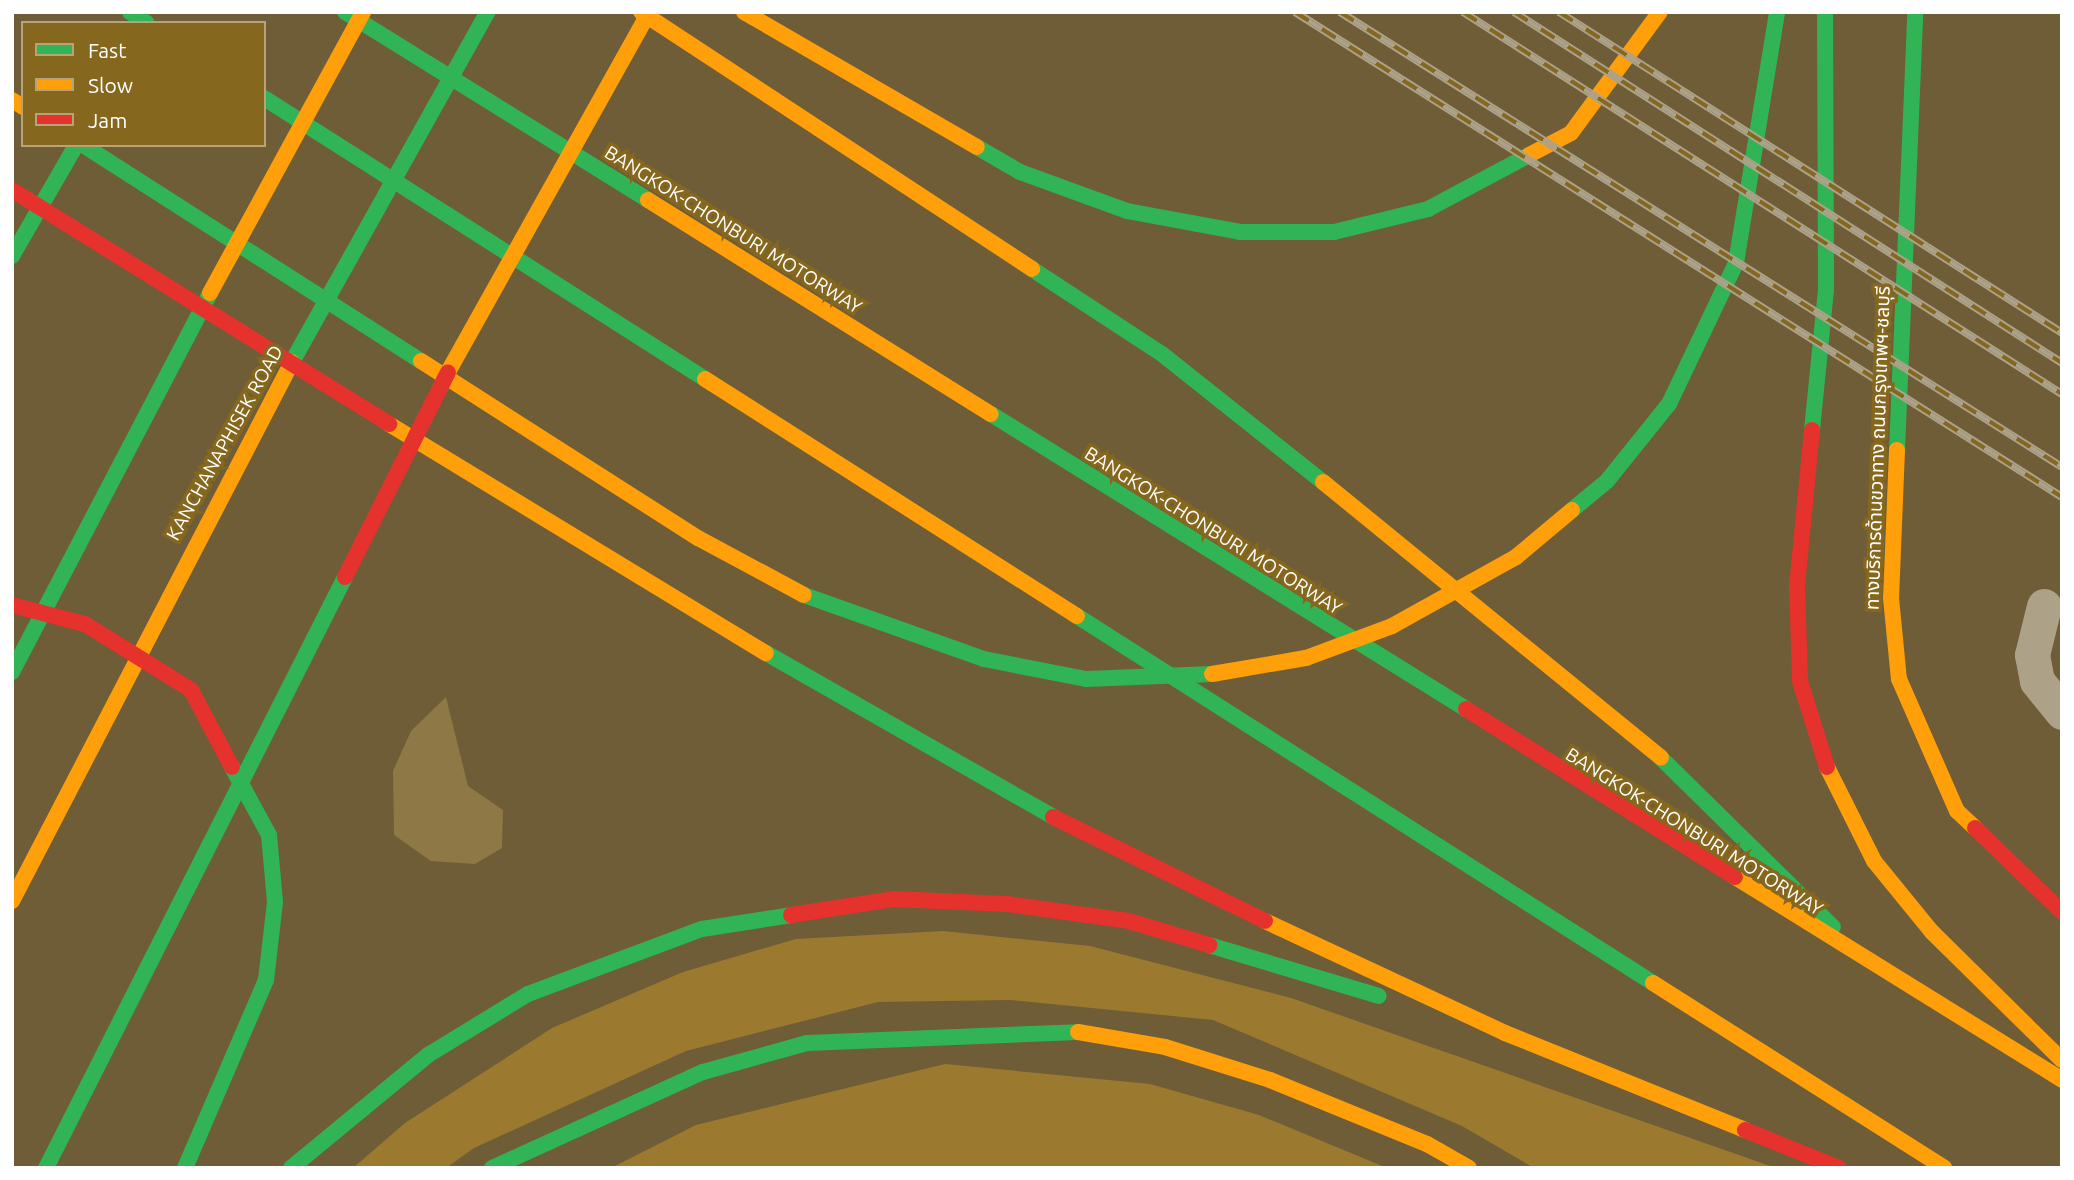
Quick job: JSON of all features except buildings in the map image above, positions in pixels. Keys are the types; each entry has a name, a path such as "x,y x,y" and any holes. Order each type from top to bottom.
{"main road":[{"name":"BANGKOK-CHONBURI MOTORWAY","path":"345,12 1873,968 2062,1080"},
{"path":"12,672 108,478 363,12"},
{"name":"KANCHANAPHISEK ROAD","path":"12,901 221,489 488,12"},
{"path":"641,12 1162,354 1526,643 1708,797 1873,968"},
{"path":"46,1168 481,308 649,12"},
{"path":"744,12 1020,172 1115,207 1240,232 1334,232 1428,209 1571,133 1660,12"},
{"path":"86,147 698,538 825,606 984,659 1086,679 1194,677 1306,658 1392,626 1516,557 1607,481 1669,404 1736,263 1777,12"},
{"path":"1825,12 1830,130 1826,290 1797,584 1800,681 1833,787 1874,861 1932,932 2062,1060"},
{"name":"ทางบริการด้านขวาทาง ถนนกรุงเทพฯ-ชลบุรี","path":"1915,12 1891,598 1899,679 1957,811 2062,912"},
{"path":"266,98 1944,1168"},
{"path":"12,256 75,147"},
{"path":"12,190 685,607 1100,844 1505,1033 1839,1168"},
{"path":"12,267 34,221"},
{"path":"12,605 85,624 191,690 269,835 275,902 266,980 185,1168"},
{"path":"291,1168 428,1055 528,995 702,929 893,899 1007,904 1129,920 1505,1033"},
{"path":"492,1168 703,1072 807,1043 1064,1030 1165,1047 1270,1080 1427,1144 1469,1168"}],"street":[{"path":"2044,606 2032,655 2037,681 2062,712"}],"shaded area":[{"path":"446,697 468,786 503,810 502,848 475,864 431,861 394,835 393,771 411,731"},
{"path":"943,931 1090,946 1291,998 1776,1168 1534,1168 1462,1126 1213,1020 1010,1000 878,1002 686,1051 474,1148 446,1168 353,1168 405,1123 552,1028 683,972 796,939"},
{"path":"945,1064 1150,1084 1259,1115 1387,1168 611,1168 696,1125"}],"railway":[{"path":"1295,12 2062,497"},
{"path":"1340,12 2062,467"},
{"path":"1463,12 2062,394"},
{"path":"1514,12 2062,363"},
{"path":"1559,12 2062,333"}],"traffic: fast":[{"path":"130,12 144,21"},
{"path":"345,12 648,200"},
{"path":"292,362 488,12"},
{"path":"1572,510 1607,481 1669,404 1736,263 1777,12"},
{"path":"1812,430 1826,290 1825,12"},
{"path":"1897,450 1915,12"},
{"path":"266,99 705,379"},
{"path":"12,256 75,147"},
{"path":"86,147 421,361"},
{"path":"977,147 1020,172 1127,211 1240,232 1334,232 1428,209 1529,155"},
{"path":"1032,269 1162,354 1323,482"},
{"path":"12,672 210,293"},
{"path":"991,414 1466,709"},
{"path":"46,1168 345,577"},
{"path":"804,595 984,659 1086,679 1212,674"},
{"path":"1077,616 1653,983"},
{"path":"766,653 1053,817"},
{"path":"1661,758 1833,927"},
{"path":"185,1168 266,980 275,902 269,835 232,767"},
{"path":"291,1168 428,1055 528,994 702,929 791,915"},
{"path":"1209,945 1379,996"},
{"path":"492,1168 703,1072 807,1043 1078,1032"}],"traffic: slow":[{"path":"210,293 363,12"},
{"path":"641,12 1032,269"},
{"path":"448,372 649,12"},
{"path":"744,12 977,147"},
{"path":"1529,155 1571,133 1660,12"},
{"path":"12,100 21,106"},
{"path":"648,200 991,414"},
{"path":"421,361 698,538 804,595"},
{"path":"12,901 292,362"},
{"path":"705,379 1077,616"},
{"path":"389,424 766,653"},
{"path":"1897,450 1891,598 1899,679 1957,811 1975,828"},
{"path":"1323,482 1661,758"},
{"path":"1212,674 1306,658 1392,626 1516,557 1572,510"},
{"path":"1827,767 1874,861 1932,932 2062,1060"},
{"path":"1735,877 2062,1080"},
{"path":"1265,921 1505,1033 1745,1130"},
{"path":"1653,983 1944,1168"},
{"path":"1078,1032 1165,1047 1270,1080 1427,1144 1469,1168"}],"traffic: jam":[{"path":"12,190 389,424"},
{"path":"345,577 448,372"},
{"path":"1812,430 1797,585 1800,681 1827,767"},
{"path":"12,605 85,624 191,690 232,767"},
{"path":"1466,709 1735,877"},
{"path":"1053,817 1265,921"},
{"path":"1975,828 2062,912"},
{"path":"791,915 893,899 1007,904 1129,921 1209,945"},
{"path":"1745,1130 1839,1168"}]}
